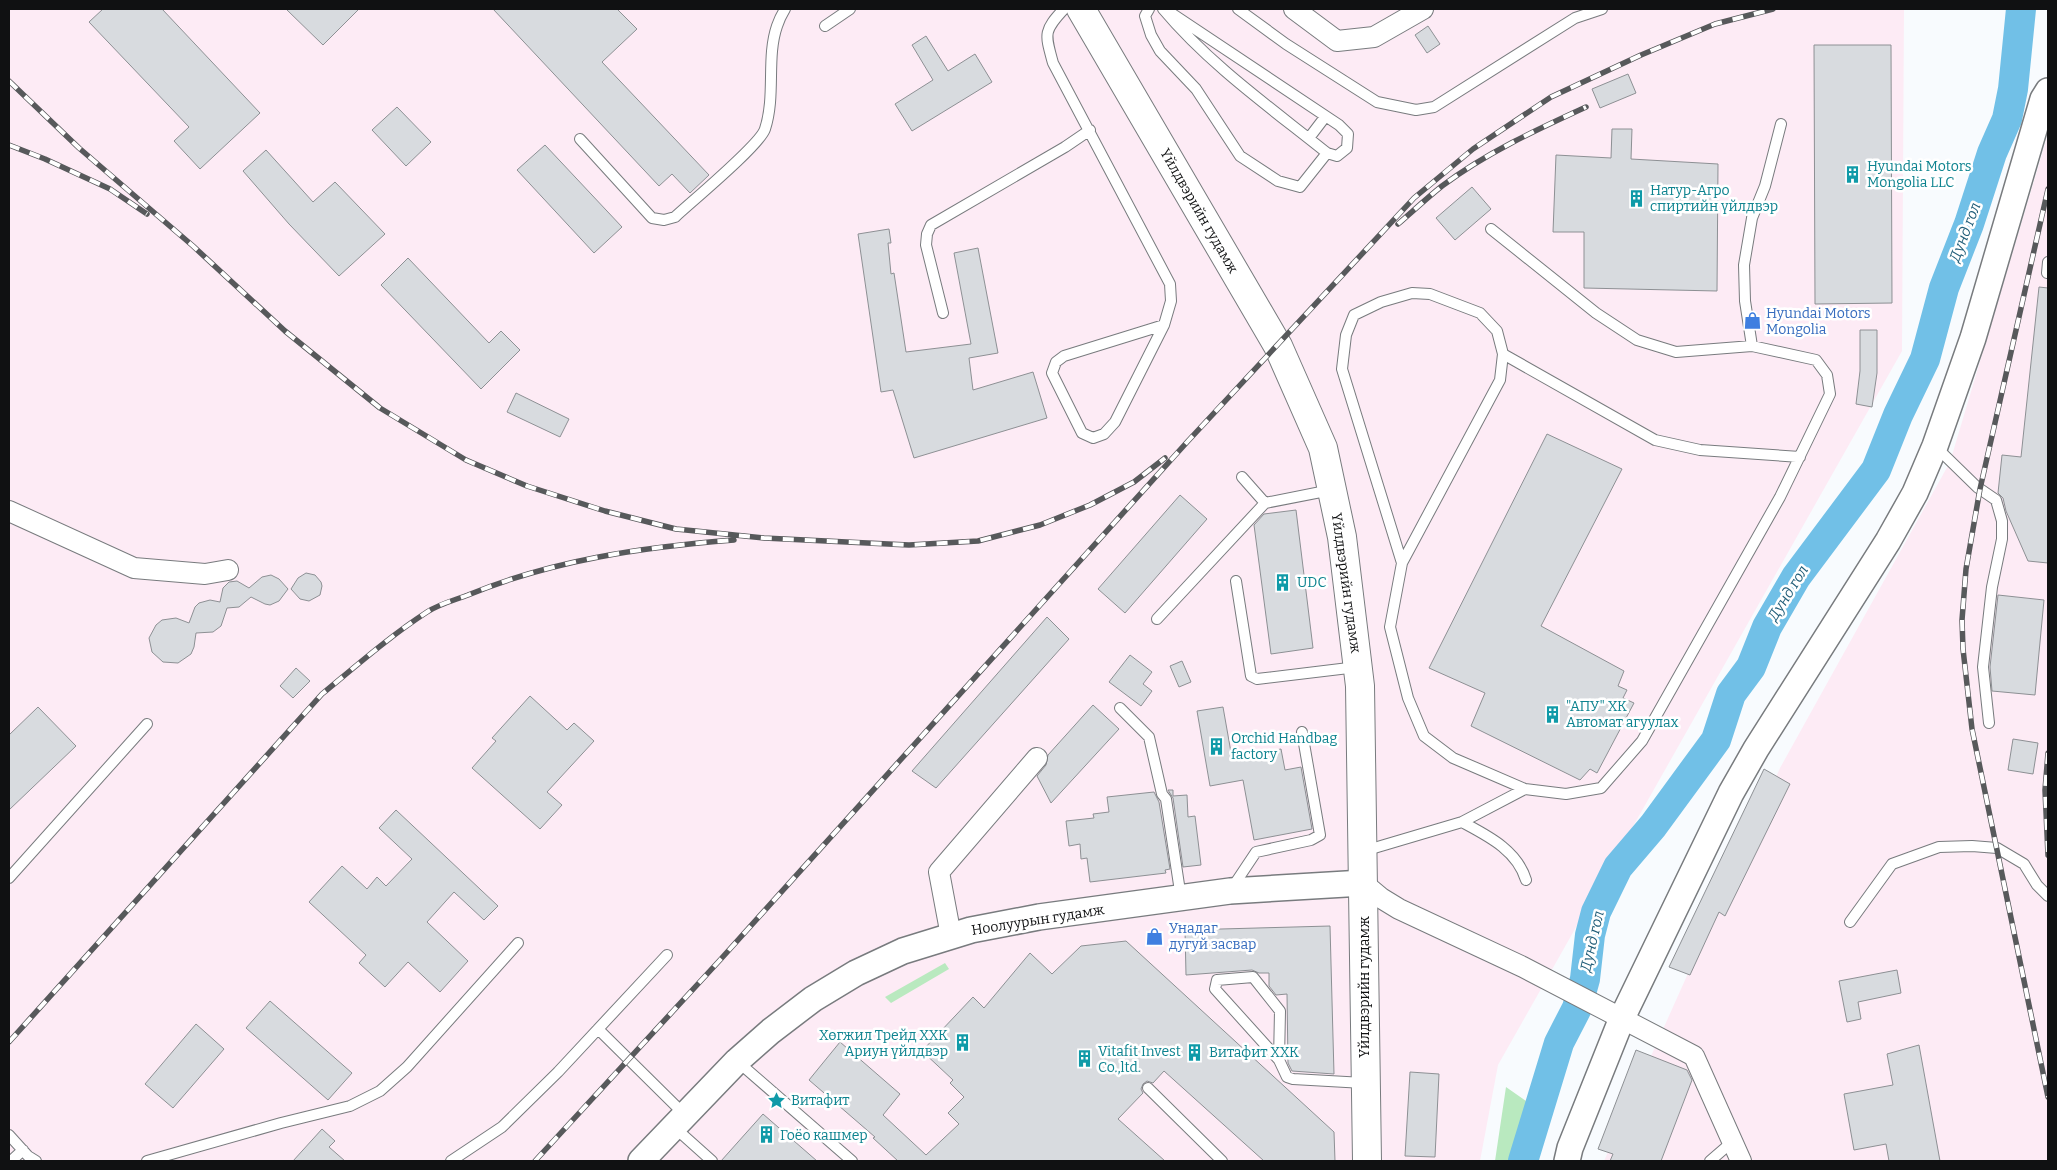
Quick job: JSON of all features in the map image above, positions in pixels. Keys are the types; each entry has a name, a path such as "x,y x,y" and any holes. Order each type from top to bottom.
{"main road":[{"name":"Yйлдвэрийн гудамж","path":"1081,9 1278,346 1323,448 1342,537 1360,686 1367,1161"}],"street":[{"path":"1294,9 1337,41 1374,37 1422,9"},
{"path":"1567,1161 1616,1015 1731,793 1756,749 1798,685 1915,493 1935,446 1973,338 2043,99 2048,91"},
{"path":"9,512 134,568 205,574 228,570"},
{"path":"951,936 939,872 1036,758"},
{"path":"1363,883 1390,904 1522,967 1694,1056 1741,1161"},
{"name":"Ноолуурын гудамж","path":"641,1161 737,1061 771,1031 813,999 856,973 904,951 970,930 1038,917 1230,891 1363,883"}],"lane":[{"path":"580,140 652,218 664,220 675,217 747,151 765,131 772,95 773,46 777,26 785,9"},
{"path":"825,26 850,9"},
{"path":"1064,9 1049,24 1046,39 1053,63 1170,284 1171,301 1164,325 1115,422 1104,434 1093,438 1082,433 1052,373 1056,362 1064,356 1164,325"},
{"path":"1149,9 1145,16 1151,35 1160,51 1196,88 1240,156 1278,181 1300,187 1327,153"},
{"path":"1164,9 1339,125 1348,134 1348,148 1337,156 1327,153 1232,76 1179,27 1164,9"},
{"path":"1238,9 1286,44 1377,102 1416,110 1434,107 1575,18 1602,9"},
{"path":"1309,138 1325,116"},
{"path":"1752,346 1745,301 1744,266 1752,218 1765,186 1781,124"},
{"path":"943,313 926,245 927,234 931,225 1065,147 1090,130"},
{"path":"1402,563 1342,369 1346,335 1354,316 1381,302 1412,293 1430,294 1480,313 1497,331 1503,354 1500,380 1402,563 1390,627 1408,698 1424,736 1453,758 1525,789 1566,794 1601,788 1642,741 1780,496 1830,394 1827,376 1816,360 1752,346 1676,352 1637,340 1596,313 1491,229"},
{"path":"1503,354 1655,440 1700,450 1800,457"},
{"path":"1935,446 1977,487 1996,500 2002,521 2002,539 1992,587 1982,667 1989,723"},
{"path":"1242,477 1265,503"},
{"path":"1157,619 1265,503 1332,490"},
{"path":"1236,581 1251,676 1257,679 1358,667"},
{"path":"1120,708 1149,737 1162,794 1166,799 1181,898"},
{"path":"9,878 147,724"},
{"path":"1230,891 1256,852 1311,840 1320,835 1302,732"},
{"path":"1363,851 1462,822 1525,789"},
{"path":"1462,822 1499,842 1522,869 1526,880"},
{"path":"1850,922 1892,864 1939,847 1972,846 1996,848 2024,864 2037,885 2048,896"},
{"path":"147,1161 281,1123 350,1106 380,1090 407,1067 492,975 518,943"},
{"path":"451,1161 502,1127 558,1072 667,955"},
{"path":"1279,1060 1280,1011 1253,977 1217,980 1215,989 1279,1060 1287,1077 1293,1079 1365,1083"},
{"path":"598,1029 679,1120 712,1161"},
{"path":"737,1061 852,1161"},
{"path":"1148,1088 1222,1161"},
{"path":"9,1135 36,1161"},
{"path":"1710,1161 1732,1142"},
{"path":"11,1161 23,1150"}],"shaded area":[{"path":"9,9 1904,9 1902,351 1498,1065 1480,1161 9,1161"},
{"path":"2048,134 2048,1161 1604,1161 1780,768 1950,462"}],"green space":[{"path":"945,963 949,969 891,1003 885,997"},
{"path":"1506,1087 1526,1101 1516,1161 1495,1161"}],"building":[{"path":"103,9 162,9 260,113 200,169 174,141 189,127 89,22"},
{"path":"286,9 359,9 323,45"},
{"path":"493,9 617,9 637,29 602,62 709,175 690,193 672,174 659,186"},
{"path":"1428,26 1440,44 1427,53 1415,35"},
{"path":"926,36 948,71 975,54 992,82 912,131 895,104 933,80 912,45"},
{"name":"Hyundai Motors Mongolia LLC","path":"1814,45 1891,45 1892,303 1815,304"},
{"path":"1628,74 1636,93 1600,108 1592,89"},
{"path":"397,107 431,142 406,166 372,130"},
{"name":"Натур-Агро спиртийн үйлдвэр","path":"1612,129 1632,129 1631,159 1718,164 1717,291 1584,288 1584,232 1553,232 1556,155 1611,158"},
{"path":"545,145 622,227 594,253 517,170"},
{"path":"266,150 313,202 335,182 385,234 339,276 289,224 243,171"},
{"path":"1472,187 1491,209 1455,240 1436,218"},
{"path":"889,229 891,243 888,243 891,274 894,273 906,352 971,344 954,253 978,248 998,353 969,358 973,390 1033,372 1047,418 914,458 893,390 881,392 858,234"},
{"path":"408,258 489,343 501,331 520,350 481,389 381,285"},
{"path":"2039,287 2048,288 2048,563 2028,561 2006,511 2003,498 1998,493 2002,455 2021,457"},
{"path":"1860,330 1877,330 1877,373 1872,407 1856,404 1860,371"},
{"path":"516,393 569,419 560,437 507,412"},
{"path":"1547,434 1622,469 1541,626 1624,671 1618,686 1627,690 1623,698 1634,703 1597,773 1590,769 1580,780 1471,726 1485,693 1429,668"},
{"path":"1180,495 1207,519 1125,613 1098,589"},
{"name":"UDC","path":"1296,510 1313,648 1271,654 1254,525 1264,514"},
{"path":"306,573 315,575 322,586 320,595 309,601 300,599 291,589 298,578"},
{"path":"271,575 279,579 288,589 279,601 270,605 251,597 239,607 227,608 221,626 213,632 196,633 191,654 178,663 163,662 152,652 149,638 156,625 162,620 176,618 189,623 195,607 199,603 210,600 220,602 223,588 229,582 237,581 249,588 262,577"},
{"path":"1998,595 2044,600 2035,695 1992,691 1990,667"},
{"path":"1047,617 1069,639 936,788 912,771"},
{"path":"1130,655 1152,672 1143,684 1152,691 1141,706 1109,682"},
{"path":"1182,661 1191,682 1179,687 1170,666"},
{"path":"296,668 310,681 293,698 280,686"},
{"path":"530,696 567,730 574,723 594,741 547,792 562,805 540,829 472,768 496,741 492,738"},
{"path":"1093,705 1119,729 1051,803 1037,776 1046,765 1048,755"},
{"path":"38,707 76,746 9,810 9,735"},
{"path":"1223,707 1232,758 1281,749 1285,770 1301,767 1312,829 1254,840 1243,780 1210,786 1197,711"},
{"path":"2013,739 2038,743 2033,774 2008,770"},
{"path":"1764,769 1790,784 1725,916 1719,912 1690,975 1669,967"},
{"path":"1168,790 1173,790 1173,796 1187,795 1188,817 1195,816 1201,865 1183,867 1173,798"},
{"path":"1154,792 1159,802 1170,869 1165,870 1166,873 1090,882 1087,858 1081,859 1080,844 1069,846 1066,821 1094,818 1093,814 1109,812 1107,797"},
{"path":"396,810 498,906 484,920 454,892 427,922 468,961 440,992 408,962 385,987 359,963 366,955 309,902 342,866 367,889 377,877 386,886 412,859 379,828"},
{"path":"1330,926 1334,1074 1292,1071 1288,1063 1287,994 1276,995 1269,986 1269,973 1259,973 1252,970 1186,975 1185,930"},
{"path":"1126,941 1334,1132 1335,1161 1264,1161 1164,1071 1153,1083 1147,1081 1143,1084 1141,1089 1143,1093 1118,1119 1165,1161 898,1161 873,1138 875,1137 809,1080 840,1042 900,1094 883,1115 926,1155 959,1124 948,1113 964,1097 950,1083 953,1080 922,1051 973,997 984,1008 1030,953 1052,974 1081,946"},
{"path":"1897,970 1901,993 1858,1002 1861,1019 1847,1022 1839,981"},
{"path":"270,1001 352,1073 328,1100 246,1028"},
{"path":"196,1024 224,1049 173,1108 145,1084"},
{"path":"1919,1045 1940,1161 1889,1161 1886,1144 1854,1150 1844,1094 1893,1085 1887,1054"},
{"path":"1636,1050 1687,1070 1692,1080 1661,1161 1610,1161 1613,1154 1598,1149"},
{"path":"1410,1072 1439,1074 1435,1157 1405,1156"},
{"name":"Гоёо кашмер","path":"763,1114 817,1161 721,1161"},
{"path":"322,1129 335,1141 329,1147 345,1161 293,1161"}],"waterway":[{"name":"Дунд гол","path":"1523,1161 1559,1043 1577,1008 1585,979 1590,935 1596,912 1618,867 1653,826 1716,740 1731,694 1751,667 1767,627 1796,577 1876,470 1898,415 1925,359 1944,288 1969,224 1992,153 2007,119 2013,89 2021,9"}],"railway":[{"path":"535,1161 720,960 1188,441 1414,198 1473,149 1551,97 1641,55 1715,24 1773,9"},
{"path":"9,81 79,148 193,246 285,331 380,408 466,460 527,486 605,511 676,529 764,538 909,545 978,541 1040,525 1090,505 1134,482 1165,458"},
{"path":"1398,224 1442,186 1476,163 1530,133 1586,107"},
{"path":"9,145 45,159 110,189 147,214"},
{"path":"2048,189 1980,489 1966,569 1962,620 1963,649 1972,729 2048,1097"},
{"path":"9,1042 322,694 413,621 447,602 500,583 566,564 632,551 734,540"},
{"path":"2048,753 2045,790 2048,855"}],"place":[{"name":"Hyundai Motors Mongolia LLC","path":"1853,174"},
{"name":"Натур-Агро спиртийн үйлдвэр","path":"1636,198"},
{"name":"Hyundai Motors Mongolia","path":"1752,321"},
{"name":"UDC","path":"1283,582"},
{"name":"\"АПУ\" ХК Автомат агуулах","path":"1552,714"},
{"name":"Orchid Handbag factory","path":"1217,746"},
{"name":"Унадаг дугуй засвар","path":"1155,936"},
{"name":"Хөгжил Трейд ХХК Ариун үйлдвэр","path":"962,1043"},
{"name":"Витафит ХХК","path":"1195,1052"},
{"name":"Vitafit Invest Co.,ltd.","path":"1084,1059"},
{"name":"Витафит","path":"777,1100"},
{"name":"Гоёо кашмер","path":"766,1135"}]}
